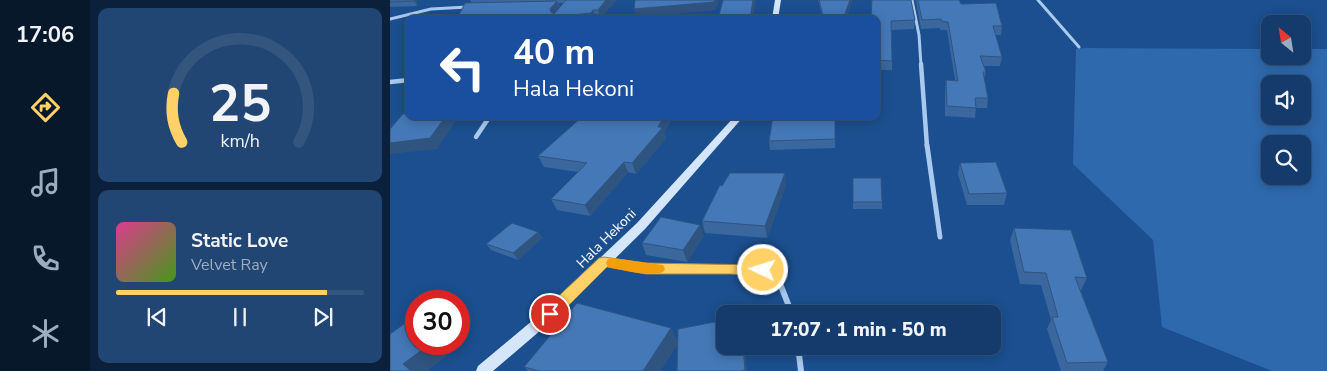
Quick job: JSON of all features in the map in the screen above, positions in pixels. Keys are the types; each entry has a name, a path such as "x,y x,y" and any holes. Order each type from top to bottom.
{"street":[{"path":"776,15 778,0"},
{"path":"912,0 919,36 928,162 940,237"},
{"path":"1038,0 1079,47"},
{"path":"406,15 431,9 474,7"},
{"path":"390,19 405,15"},
{"path":"390,82 405,80"},
{"path":"476,137 487,120"},
{"name":"Hala Hekoni","path":"483,371 550,314 641,226 736,120"},
{"path":"604,262 646,269 731,268 763,270 779,280 789,305"},
{"path":"799,355 801,371"}],"shaded area":[{"path":"1076,49 1261,49 1261,65 1311,65 1311,49 1327,49 1327,371 1272,371 1162,327 1153,240 1073,164"}],"building":[{"path":"390,0 414,0 414,1 390,2"},
{"path":"566,0 606,0 598,10 593,10 591,13 572,15 459,15 465,3 557,1 550,9 554,14"},
{"path":"635,0 715,0 714,2 634,9"},
{"path":"723,0 753,0 751,15 719,15"},
{"path":"819,0 850,0 844,15 823,15"},
{"path":"872,0 911,0 915,20 891,21 892,61 880,60 880,15 871,15"},
{"path":"918,0 959,0 961,4 996,3 1002,26 993,26 1002,57 980,56 986,72 983,72 988,98 975,98 976,108 947,106 946,80 958,81 948,22 941,21 941,19 922,20"},
{"path":"405,114 405,120 443,120 430,138 390,143 390,129"},
{"path":"578,120 662,120 658,127 663,127 632,163 624,162 585,205 551,199 587,163 538,156"},
{"path":"772,120 835,120 835,139 769,141"},
{"path":"996,162 1007,193 969,194 960,163"},
{"path":"730,173 785,173 765,226 702,221 720,185 722,186"},
{"path":"853,178 881,178 882,202 853,202"},
{"path":"661,217 700,225 683,250 642,243"},
{"path":"512,223 538,232 513,253 486,244"},
{"path":"1014,228 1071,230 1087,278 1075,277 1108,362 1067,363 1052,317 1058,317 1046,273 1024,272"},
{"path":"577,303 671,328 643,371 539,371 524,367"},
{"path":"716,322 716,355 744,355 745,370 677,371 678,329"},
{"path":"405,323 405,355 415,355 403,364 411,371 390,371 390,334"}],"slow traffic":[{"path":"612,263 646,269 659,269"}],"route":[{"path":"550,314 604,262 646,269 731,268 763,270"}]}
